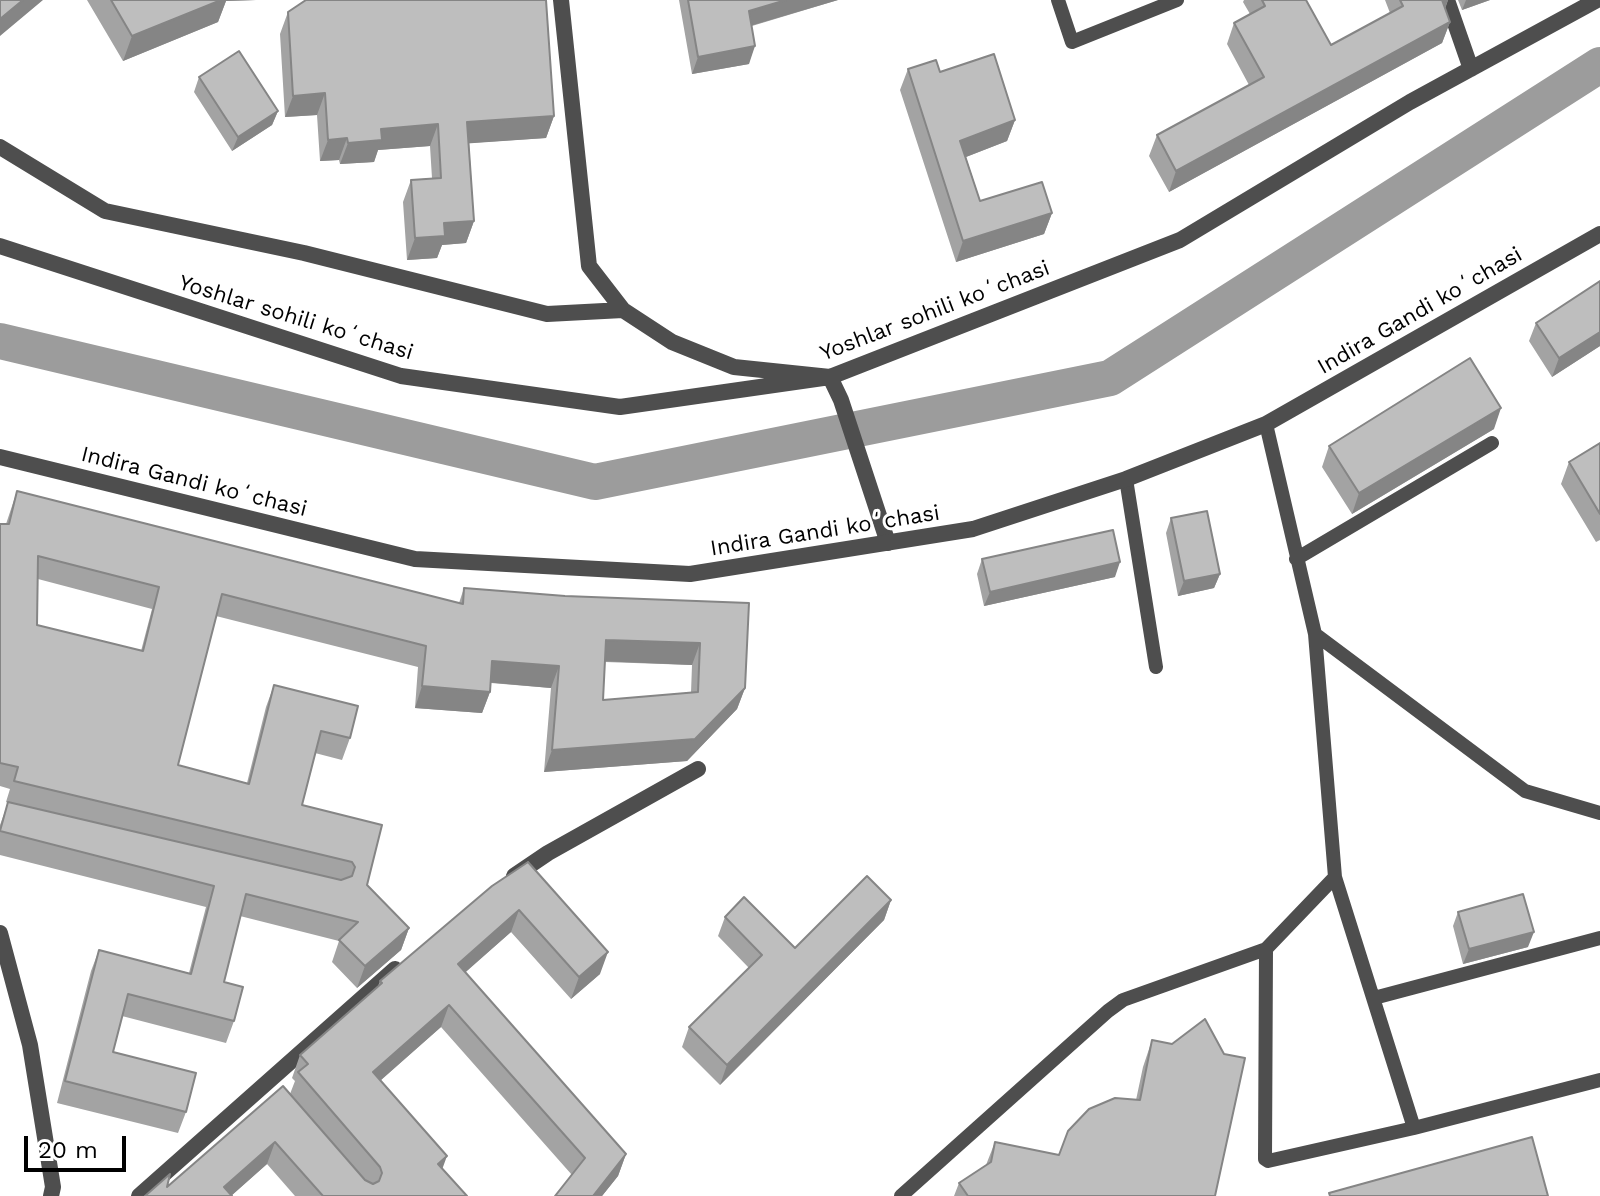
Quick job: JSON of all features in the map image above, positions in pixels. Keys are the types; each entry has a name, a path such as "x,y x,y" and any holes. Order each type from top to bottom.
{"street":[{"path":"561,0 589,266 623,310 672,342 734,367 830,377 888,543"},
{"path":"1447,0 1471,69"},
{"name":"Yoshlar sohili koʻchasi","path":"0,246 401,376 620,407 830,377 1180,240 1410,102 1597,0"},
{"path":"0,147 105,211 304,253 547,314 623,310"},
{"name":"Indira Gandi koʻchasi","path":"0,457 415,559 690,574 973,529 1126,479 1266,424 1600,234"},
{"path":"500,885 548,853 698,769"},
{"path":"0,933 30,1045 53,1187 51,1196"},
{"path":"139,1196 272,1090 308,1044 404,962"}],"lane":[{"path":"1058,0 1072,42 1177,0"},
{"path":"1266,424 1315,634 1335,877 1414,1128"},
{"path":"1296,559 1492,443"},
{"path":"1126,479 1156,667"},
{"path":"1315,634 1525,791 1600,813"},
{"path":"901,1196 1123,1000 1266,949 1335,877"},
{"path":"1374,998 1600,938"},
{"path":"1266,949 1265,1159 1268,1161 1414,1128 1600,1080"}],"building":[{"path":"0,0 23,0 0,19"},
{"path":"111,0 221,0 132,36"},
{"path":"306,0 546,0 554,116 467,122 474,221 444,223 445,236 415,238 411,180 441,178 438,124 381,129 382,140 348,143 347,138 328,140 325,93 293,96 288,12"},
{"path":"688,0 786,0 749,11 755,46 698,57"},
{"path":"1262,0 1306,0 1331,45 1403,6 1400,0 1442,0 1450,22 1176,171 1157,135 1264,77 1234,23 1265,6"},
{"path":"239,51 278,111 238,137 199,77"},
{"path":"994,54 1015,120 960,141 980,201 1042,182 1052,213 963,241 908,69 936,60 940,72"},
{"path":"1600,281 1600,332 1559,358 1536,323"},
{"path":"1470,358 1501,408 1359,493 1329,446"},
{"path":"1600,443 1600,514 1569,462"},
{"path":"17,491 463,604 464,588 565,596 749,603 745,688 695,739 552,750 559,666 492,661 490,692 422,686 426,646 222,594 178,765 249,784 274,685 358,706 350,738 321,731 302,805 382,825 367,885 409,928 365,966 339,940 358,922 246,894 224,982 243,987 234,1021 128,994 113,1052 196,1073 186,1112 65,1081 99,950 191,974 214,886 0,831 8,802 341,880 352,876 355,867 352,862 14,781 18,767 0,763 0,524 9,524","holes":["38,556 159,587 143,651 37,625","606,640 700,643 698,692 603,700"]},
{"path":"1207,511 1220,574 1184,581 1171,518"},
{"path":"1113,530 1120,562 990,592 982,559"},
{"path":"528,862 608,952 579,977 519,910 458,964 626,1154 593,1196 555,1196 585,1158 449,1005 373,1072 447,1156 438,1164 467,1196 323,1196 275,1142 224,1187 232,1196 145,1196 170,1174 167,1187 283,1086 365,1180 373,1184 379,1181 382,1173 380,1167 298,1072 308,1064 300,1055 382,983 380,981 492,886"},
{"path":"867,876 891,900 727,1065 689,1027 762,955 725,917 744,897 795,948"},
{"path":"1523,894 1534,932 1469,949 1458,912"},
{"path":"1205,1019 1224,1054 1245,1058 1215,1196 968,1196 959,1183 991,1162 995,1142 1059,1155 1068,1131 1089,1109 1115,1098 1140,1100 1152,1040 1172,1044"},
{"path":"1532,1137 1548,1196 1330,1196 1329,1193"}],"waterway":[{"path":"0,341 595,482 1110,378 1600,65"}]}
